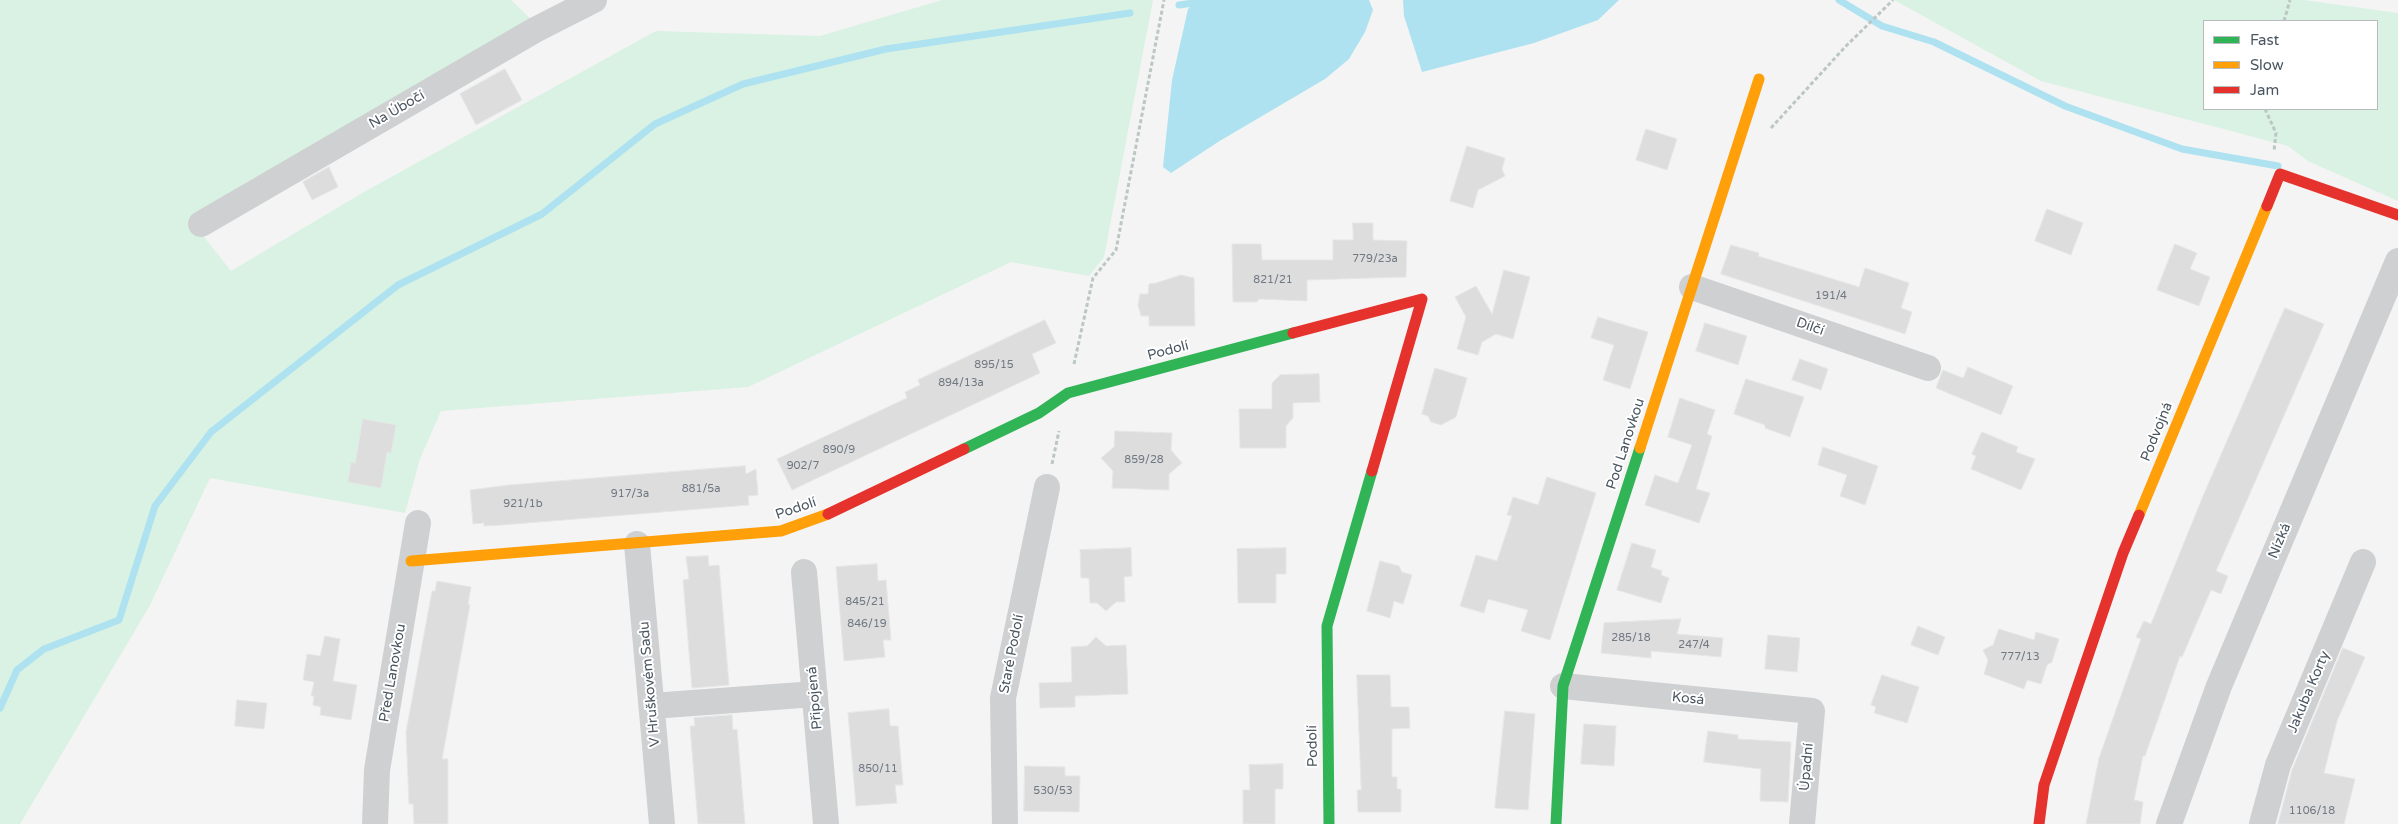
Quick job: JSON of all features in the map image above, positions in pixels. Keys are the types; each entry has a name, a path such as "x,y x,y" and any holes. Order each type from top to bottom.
{"street":[{"name":"Na Úbočí","path":"201,224 535,30 594,0"},
{"name":"Pod Lanovkou","path":"1556,824 1563,686 1759,79"},
{"path":"2280,174 2398,215"},
{"name":"Podvojná","path":"2039,824 2044,785 2123,552 2280,174"},
{"name":"Nízká","path":"2169,824 2219,686 2398,261"},
{"name":"Dílčí","path":"1692,287 1928,368"},
{"name":"Podolí","path":"411,561 782,531 817,518 1039,413 1068,393 1422,299 1327,626 1329,824"},
{"name":"Staré Podolí","path":"1005,824 1002,698 1047,487"},
{"name":"Před Lanovkou","path":"375,824 377,770 418,523"},
{"name":"V Hruškovém Sadu","path":"637,544 662,824"},
{"name":"Jakuba Korty","path":"2262,824 2278,765 2363,562"},
{"name":"Připojená","path":"804,572 826,824"},
{"name":"Kosá","path":"1563,686 1812,711"},
{"path":"652,706 814,694"},
{"name":"Úpadní","path":"1802,824 1812,711"}],"path":[{"path":"1047,487 1093,278 1116,250 1164,0"},
{"path":"1768,132 1860,32 1893,0"},
{"path":"2284,20 2290,0"},
{"path":"2265,110 2276,133 2273,165 2280,174"}],"green space":[{"path":"0,0 511,0 534,22 193,223 231,271 364,192 656,31 820,36 942,0 1153,0 1104,257 1089,276 1011,262 748,387 441,411 420,459 405,513 210,478 149,607 20,824 0,824"},
{"path":"1894,0 2304,0 2398,13 2398,201 2308,161 2288,146 2041,81"}],"water":[{"path":"1198,0 1369,0 1373,10 1365,32 1349,59 1325,79 1218,142 1171,173 1163,167 1172,80 1188,9"},
{"path":"1403,0 1619,0 1598,20 1534,43 1422,72 1404,16"}],"building":[{"path":"505,69 522,100 476,125 460,94"},
{"path":"1646,129 1677,139 1667,170 1636,160"},
{"path":"1467,146 1505,158 1502,169 1505,176 1478,190 1473,208 1450,201"},
{"path":"329,167 338,187 312,200 303,182"},
{"path":"2047,209 2083,223 2071,255 2035,241"},
{"path":"1353,223 1373,223 1373,240 1407,241 1406,277 1307,280 1307,301 1259,299 1257,302 1233,302 1232,244 1261,244 1262,260 1333,260 1333,240 1353,240"},
{"path":"2175,244 2197,253 2190,269 2210,277 2199,306 2157,290"},
{"path":"1731,245 1759,253 1758,256 1859,287 1865,268 1909,283 1901,308 1912,312 1905,334 1721,274"},
{"path":"1504,270 1530,277 1513,339 1496,334 1482,342 1478,355 1457,349 1466,317 1455,297 1476,286 1492,314"},
{"path":"1181,275 1194,278 1195,326 1149,326 1149,316 1141,316 1138,305 1140,294 1148,294 1149,284"},
{"path":"2285,308 2324,324 2216,571 2228,576 2221,594 2211,590 2182,657 2180,656 2145,756 2143,756 2134,800 2143,802 2140,824 2086,824 2099,758 2141,639 2136,637 2144,621 2151,624 2203,496"},
{"path":"1598,317 1648,332 1630,389 1603,380 1614,345 1591,338"},
{"path":"1045,320 1056,343 1032,354 1040,373 792,490 777,459 907,398 905,392 920,385 918,380"},
{"path":"1705,323 1747,336 1738,365 1696,351"},
{"path":"1800,359 1828,369 1821,390 1792,380"},
{"path":"1968,367 2013,386 2001,415 1936,388 1943,370 1963,378"},
{"path":"1435,368 1467,378 1456,417 1441,425 1431,422 1428,416 1422,414"},
{"path":"1319,374 1320,402 1293,403 1293,418 1286,426 1286,448 1240,448 1239,409 1272,409 1272,383 1280,375"},
{"path":"1746,379 1804,397 1790,437 1765,428 1765,425 1734,414"},
{"path":"1680,398 1715,410 1707,434 1712,436 1696,489 1710,493 1699,523 1645,505 1655,475 1678,483 1692,445 1668,437"},
{"path":"363,419 396,425 391,453 387,452 381,488 348,482 351,462 355,463"},
{"path":"1115,431 1172,433 1171,450 1182,463 1169,474 1169,490 1112,488 1113,471 1101,458 1114,447"},
{"path":"1982,432 2018,447 2016,452 2035,459 2021,490 1971,469 1976,456 1972,454"},
{"path":"1823,447 1878,466 1865,505 1840,496 1847,475 1818,465"},
{"path":"745,466 746,474 756,469 758,495 748,496 749,505 502,525 484,526 484,523 473,524 470,490 509,485"},
{"path":"1547,477 1596,493 1550,640 1521,631 1528,610 1488,599 1484,613 1460,606 1476,555 1497,561 1512,516 1507,515 1513,497 1538,505"},
{"path":"1632,543 1656,550 1651,567 1662,571 1661,575 1669,578 1661,603 1617,590"},
{"path":"1131,548 1132,576 1124,577 1125,602 1116,602 1106,611 1097,603 1090,603 1089,578 1081,578 1080,550"},
{"path":"1286,548 1286,574 1276,574 1276,603 1238,603 1237,549"},
{"path":"708,556 709,566 719,565 729,685 692,688 683,580 689,579 686,557"},
{"path":"1380,561 1399,566 1402,572 1412,575 1403,604 1394,601 1390,618 1367,611"},
{"path":"877,564 878,581 886,580 891,640 883,640 885,657 844,661 836,567"},
{"path":"437,581 471,587 468,604 470,605 442,759 448,759 448,824 414,824 413,804 409,804 406,732 432,591 435,591"},
{"path":"1681,619 1677,634 1723,638 1721,657 1651,651 1651,658 1601,653 1604,623"},
{"path":"1918,626 1945,637 1938,655 1911,645"},
{"path":"1999,629 2034,640 2036,632 2059,639 2052,662 2047,665 2041,684 2027,680 2024,689 1984,674 1988,660 1983,650 1993,645"},
{"path":"1768,635 1800,638 1797,672 1765,669"},
{"path":"325,636 340,639 333,681 357,685 351,720 320,715 321,707 313,705 314,696 311,696 314,682 303,680 307,654 320,656"},
{"path":"1096,637 1106,646 1126,645 1128,694 1075,696 1075,707 1040,708 1039,683 1072,682 1071,647 1087,646"},
{"path":"2343,648 2365,657 2337,721 2324,773 2355,779 2344,824 2278,824 2292,770"},
{"path":"1357,675 1390,675 1391,707 1409,707 1410,728 1392,729 1392,777 1397,777 1397,789 1401,789 1401,812 1358,812 1357,790 1361,790"},
{"path":"1882,675 1919,687 1907,723 1874,713 1876,707 1871,705"},
{"path":"237,700 267,703 264,729 235,726"},
{"path":"889,709 890,726 898,726 903,785 895,785 897,803 856,806 848,713"},
{"path":"1505,711 1535,714 1528,810 1495,808"},
{"path":"732,715 733,730 737,729 745,824 698,824 690,726 695,726 694,718"},
{"path":"1584,724 1616,726 1614,766 1581,764"},
{"path":"1708,731 1738,735 1738,739 1791,742 1788,802 1760,801 1761,769 1704,762"},
{"path":"1283,764 1283,789 1275,789 1275,824 1243,824 1243,790 1250,790 1249,765"},
{"path":"1025,766 1065,767 1065,776 1080,776 1079,812 1024,811"}],"waterway":[{"path":"1179,5 1214,0"},
{"path":"1839,0 1882,26 1934,42 2065,106 2182,149 2278,166"},
{"path":"0,708 17,670 44,649 119,620 155,506 211,432 398,285 542,214 655,124 743,84 886,49 1130,13"}],"traffic: fast":[{"path":"964,449 1039,413 1068,393 1293,333"},
{"path":"1556,824 1563,686 1640,448"},
{"path":"1329,824 1327,626 1372,471"}],"traffic: slow":[{"path":"1640,448 1759,79"},
{"path":"2139,515 2267,206"},
{"path":"411,561 781,531 828,514"}],"traffic: jam":[{"path":"2267,206 2280,174 2398,215"},
{"path":"1293,333 1422,299 1372,471"},
{"path":"828,514 964,449"},
{"path":"2039,824 2044,785 2123,553 2139,515"}]}
